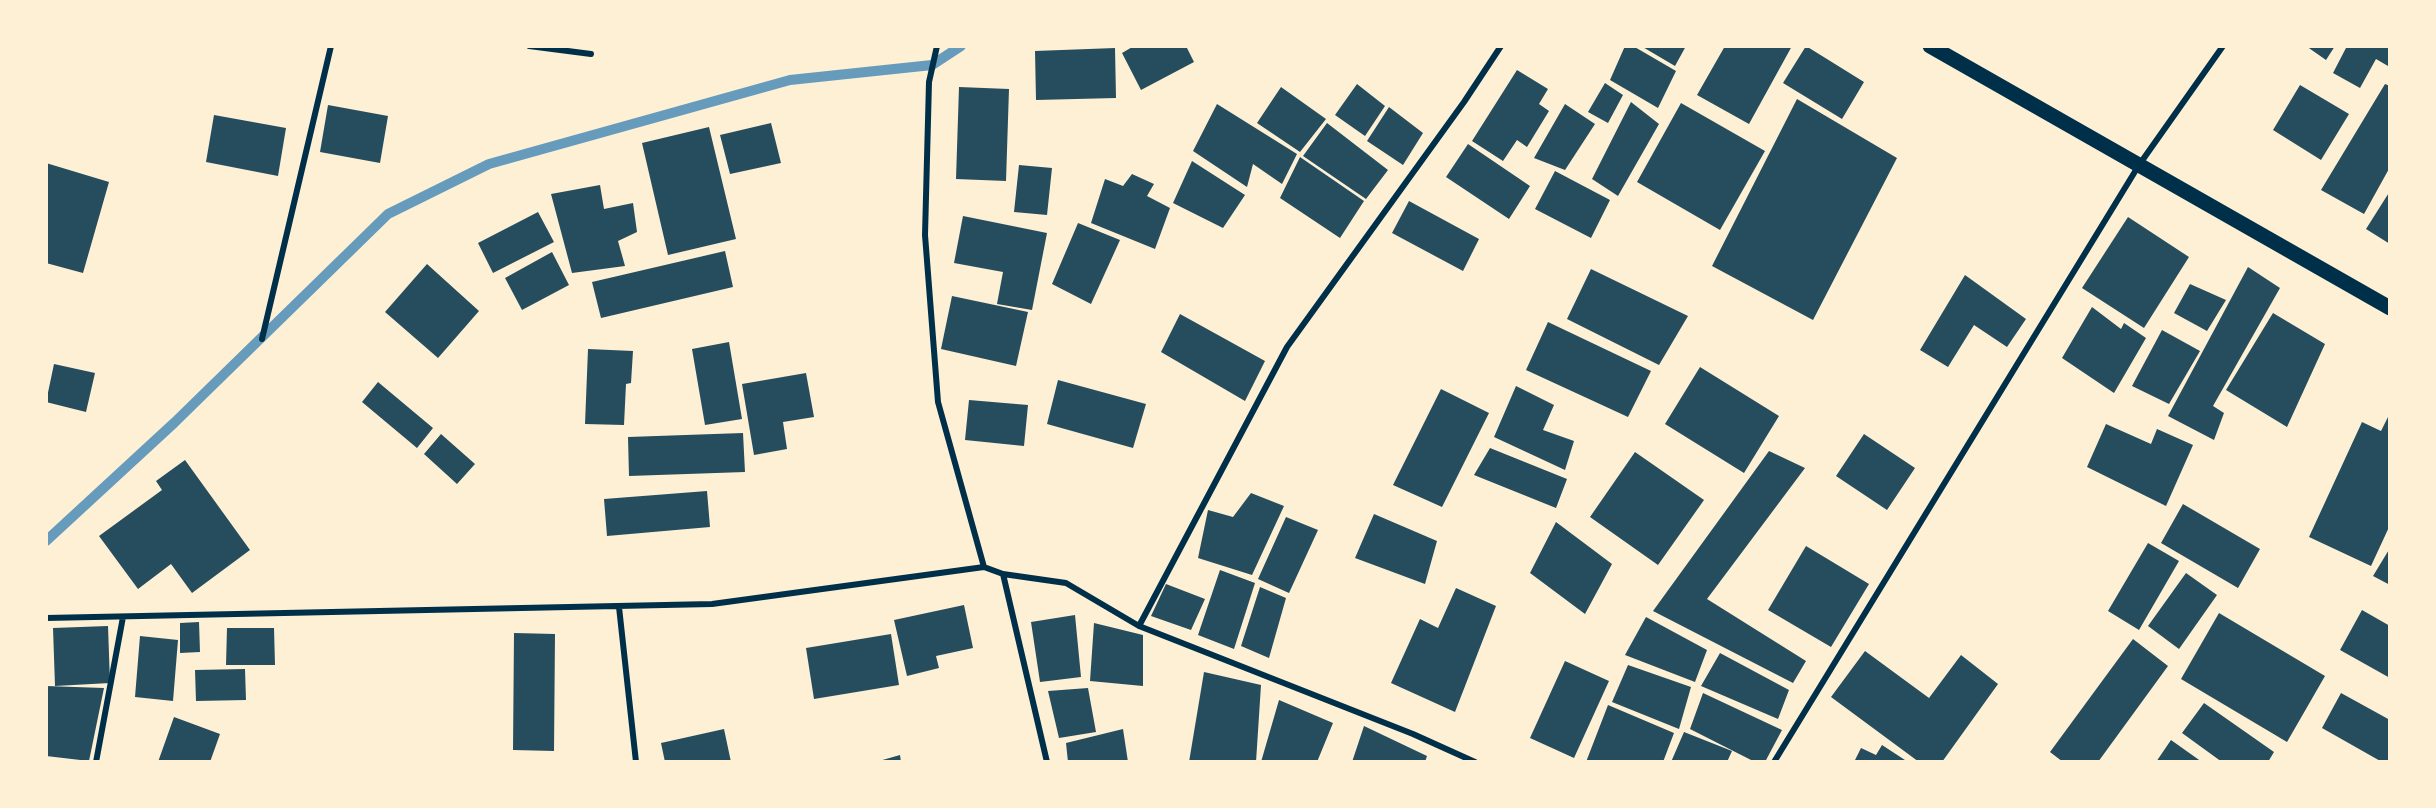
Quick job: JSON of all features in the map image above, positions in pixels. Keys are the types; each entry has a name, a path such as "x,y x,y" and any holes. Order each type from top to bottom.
{"main road":[{"path":"1930,46 2390,308"}],"street":[{"path":"262,339 331,46"},
{"path":"529,46 591,54"},
{"path":"937,46 929,82 925,235 938,402 984,567"},
{"path":"1139,626 1287,347 1464,102 1501,46"},
{"path":"1774,762 2139,165 2223,46"},
{"path":"46,618 712,604 984,567 1003,574 1066,583 1139,626 1413,734 1475,762"},
{"path":"1003,574 1047,762"},
{"path":"619,607 636,762"},
{"path":"96,762 123,617"}],"building":[{"path":"1134,46 1186,46 1194,62 1141,90 1122,53"},
{"path":"1625,46 1633,46 1676,71 1658,108 1610,80"},
{"path":"1641,46 1686,46 1675,66"},
{"path":"1725,46 1792,46 1749,124 1697,95"},
{"path":"1806,46 1864,82 1842,119 1783,83"},
{"path":"2306,46 2335,46 2326,60"},
{"path":"2347,46 2390,46 2390,63 2388,66 2376,59 2360,88 2333,73"},
{"path":"1115,48 1116,98 1036,100 1035,51"},
{"path":"1517,70 1548,89 1539,104 1549,111 1527,147 1517,140 1503,161 1472,141"},
{"path":"1605,83 1623,95 1608,123 1588,112"},
{"path":"1357,84 1385,106 1365,136 1335,115"},
{"path":"2385,84 2390,86 2390,167 2364,214 2321,190"},
{"path":"2300,85 2349,114 2321,160 2273,130"},
{"path":"959,87 1009,89 1006,181 956,179"},
{"path":"1281,87 1326,119 1300,152 1257,123"},
{"path":"1797,99 1897,158 1813,320 1712,266"},
{"path":"1631,102 1659,124 1618,196 1592,179"},
{"path":"1681,103 1765,151 1720,230 1637,182"},
{"path":"1217,104 1297,154 1282,184 1253,164 1247,187 1193,151"},
{"path":"1565,104 1595,124 1565,170 1534,158"},
{"path":"328,105 388,116 380,163 320,152"},
{"path":"1389,107 1423,133 1403,165 1367,141"},
{"path":"214,115 286,128 278,176 206,162"},
{"path":"771,123 781,163 730,174 720,135"},
{"path":"1327,123 1388,170 1366,199 1303,156"},
{"path":"709,127 736,239 668,255 642,143"},
{"path":"1468,144 1530,186 1509,219 1446,177"},
{"path":"1300,157 1364,201 1340,238 1280,198"},
{"path":"1192,161 1245,195 1223,228 1173,203"},
{"path":"46,163 109,182 83,273 46,263"},
{"path":"1019,165 1052,168 1047,215 1014,212"},
{"path":"1555,171 1610,200 1591,238 1535,209"},
{"path":"1132,174 1154,184 1147,196 1170,208 1155,249 1091,223 1105,179 1123,186"},
{"path":"600,185 604,209 633,203 637,232 618,241 625,266 572,273 551,194"},
{"path":"2390,191 2390,244 2366,229"},
{"path":"1409,201 1479,239 1463,271 1392,233"},
{"path":"538,212 554,242 493,273 478,243"},
{"path":"963,216 1047,233 1032,310 997,304 1003,272 954,263"},
{"path":"2128,217 2189,257 2144,328 2082,288"},
{"path":"1078,223 1120,240 1091,304 1052,284"},
{"path":"725,251 733,287 601,318 592,282"},
{"path":"552,252 569,285 522,310 505,278"},
{"path":"427,264 479,311 438,358 385,312"},
{"path":"2248,267 2280,288 2213,406 2224,413 2214,440 2168,416"},
{"path":"1591,269 1688,316 1659,365 1567,319"},
{"path":"1965,275 2026,319 2007,347 1974,325 1948,367 1920,350"},
{"path":"2190,284 2226,300 2207,331 2174,313"},
{"path":"952,296 1028,312 1016,366 941,349"},
{"path":"2092,307 2121,329 2124,323 2146,338 2114,393 2062,358"},
{"path":"2273,313 2325,344 2287,427 2226,390"},
{"path":"1180,314 1265,361 1245,401 1161,352"},
{"path":"1548,322 1651,371 1628,417 1526,370"},
{"path":"2162,330 2200,351 2169,404 2132,386"},
{"path":"729,342 742,419 705,425 692,349"},
{"path":"588,349 633,351 631,383 626,384 624,425 585,424"},
{"path":"54,364 95,373 86,412 46,402"},
{"path":"1700,367 1779,416 1744,473 1665,424"},
{"path":"806,373 814,417 783,422 787,449 754,455 742,384"},
{"path":"1058,380 1146,404 1133,448 1047,424"},
{"path":"378,382 433,428 417,448 362,402"},
{"path":"1516,386 1554,405 1543,430 1574,441 1565,470 1494,437"},
{"path":"1441,389 1489,413 1442,507 1393,485"},
{"path":"969,400 1028,405 1024,446 965,440"},
{"path":"2390,413 2390,525 2371,566 2309,537 2362,422 2381,431"},
{"path":"2106,424 2151,444 2157,429 2193,445 2166,506 2087,467"},
{"path":"743,433 745,472 629,476 628,437"},
{"path":"441,434 475,464 457,484 424,454"},
{"path":"1864,434 1915,468 1887,510 1836,476"},
{"path":"1490,448 1567,479 1556,508 1474,475"},
{"path":"1769,451 1805,468 1707,599 1806,661 1793,683 1653,611"},
{"path":"1635,452 1704,500 1658,565 1590,517"},
{"path":"185,460 250,550 192,593 171,564 138,589 99,536 162,490 156,481"},
{"path":"707,491 710,527 607,536 604,499"},
{"path":"1251,493 1284,506 1252,575 1198,558 1208,510 1233,517"},
{"path":"2183,504 2260,549 2238,588 2161,543"},
{"path":"1374,514 1437,541 1425,584 1355,558"},
{"path":"1286,517 1318,530 1289,593 1258,579"},
{"path":"1556,522 1612,564 1585,614 1530,573"},
{"path":"2148,543 2179,561 2139,630 2108,611"},
{"path":"1806,546 1869,584 1831,647 1768,610"},
{"path":"2390,548 2390,585 2373,576"},
{"path":"1220,570 1255,583 1234,649 1198,635"},
{"path":"2186,573 2217,595 2179,649 2148,626"},
{"path":"1166,584 1205,599 1191,630 1151,616"},
{"path":"1260,587 1286,598 1269,658 1241,646"},
{"path":"1456,588 1496,606 1455,712 1391,683 1420,619 1438,628"},
{"path":"964,605 973,648 936,656 939,668 907,676 894,620"},
{"path":"2362,610 2390,626 2390,678 2340,650"},
{"path":"2219,613 2325,676 2287,742 2181,679"},
{"path":"1075,615 1081,677 1040,682 1031,622"},
{"path":"1646,617 1707,650 1695,682 1625,655"},
{"path":"199,622 200,652 180,653 180,623"},
{"path":"1094,623 1143,635 1143,686 1090,681"},
{"path":"108,626 110,683 55,686 53,628"},
{"path":"227,628 274,628 275,665 226,665"},
{"path":"514,633 555,634 554,751 513,750"},
{"path":"891,634 899,685 814,699 806,648"},
{"path":"140,636 178,640 173,701 135,697"},
{"path":"2133,639 2168,666 2098,762 2063,762 2050,752"},
{"path":"1865,651 1929,698 1961,655 1998,684 1942,762 1919,762 1831,697"},
{"path":"1720,653 1789,690 1778,719 1701,686"},
{"path":"1565,661 1609,681 1574,758 1530,738"},
{"path":"1628,665 1691,687 1679,729 1612,702"},
{"path":"245,669 246,700 196,701 195,670"},
{"path":"1204,672 1261,685 1256,762 1189,762"},
{"path":"46,686 104,688 89,761 46,756"},
{"path":"1088,688 1096,732 1059,738 1048,691"},
{"path":"1703,693 1782,730 1765,762 1755,762 1690,729"},
{"path":"2341,693 2390,720 2390,762 2382,762 2322,728"},
{"path":"1279,700 1333,723 1317,762 1261,762"},
{"path":"2204,703 2274,752 2268,762 2222,762 2182,733"},
{"path":"1608,705 1674,733 1663,762 1586,762"},
{"path":"174,717 220,734 210,762 158,762"},
{"path":"1364,726 1427,756 1425,762 1352,762"},
{"path":"724,729 731,762 665,762 661,743"},
{"path":"1123,729 1128,762 1068,762 1066,743"},
{"path":"1684,732 1732,751 1727,762 1671,762"},
{"path":"2171,740 2202,762 2156,762"},
{"path":"1882,745 1908,762 1854,762 1861,748 1876,755"},
{"path":"900,755 901,762 879,762 879,761"}],"waterway":[{"path":"46,541 174,423 388,214 489,164 790,80 932,65 961,46"}]}
